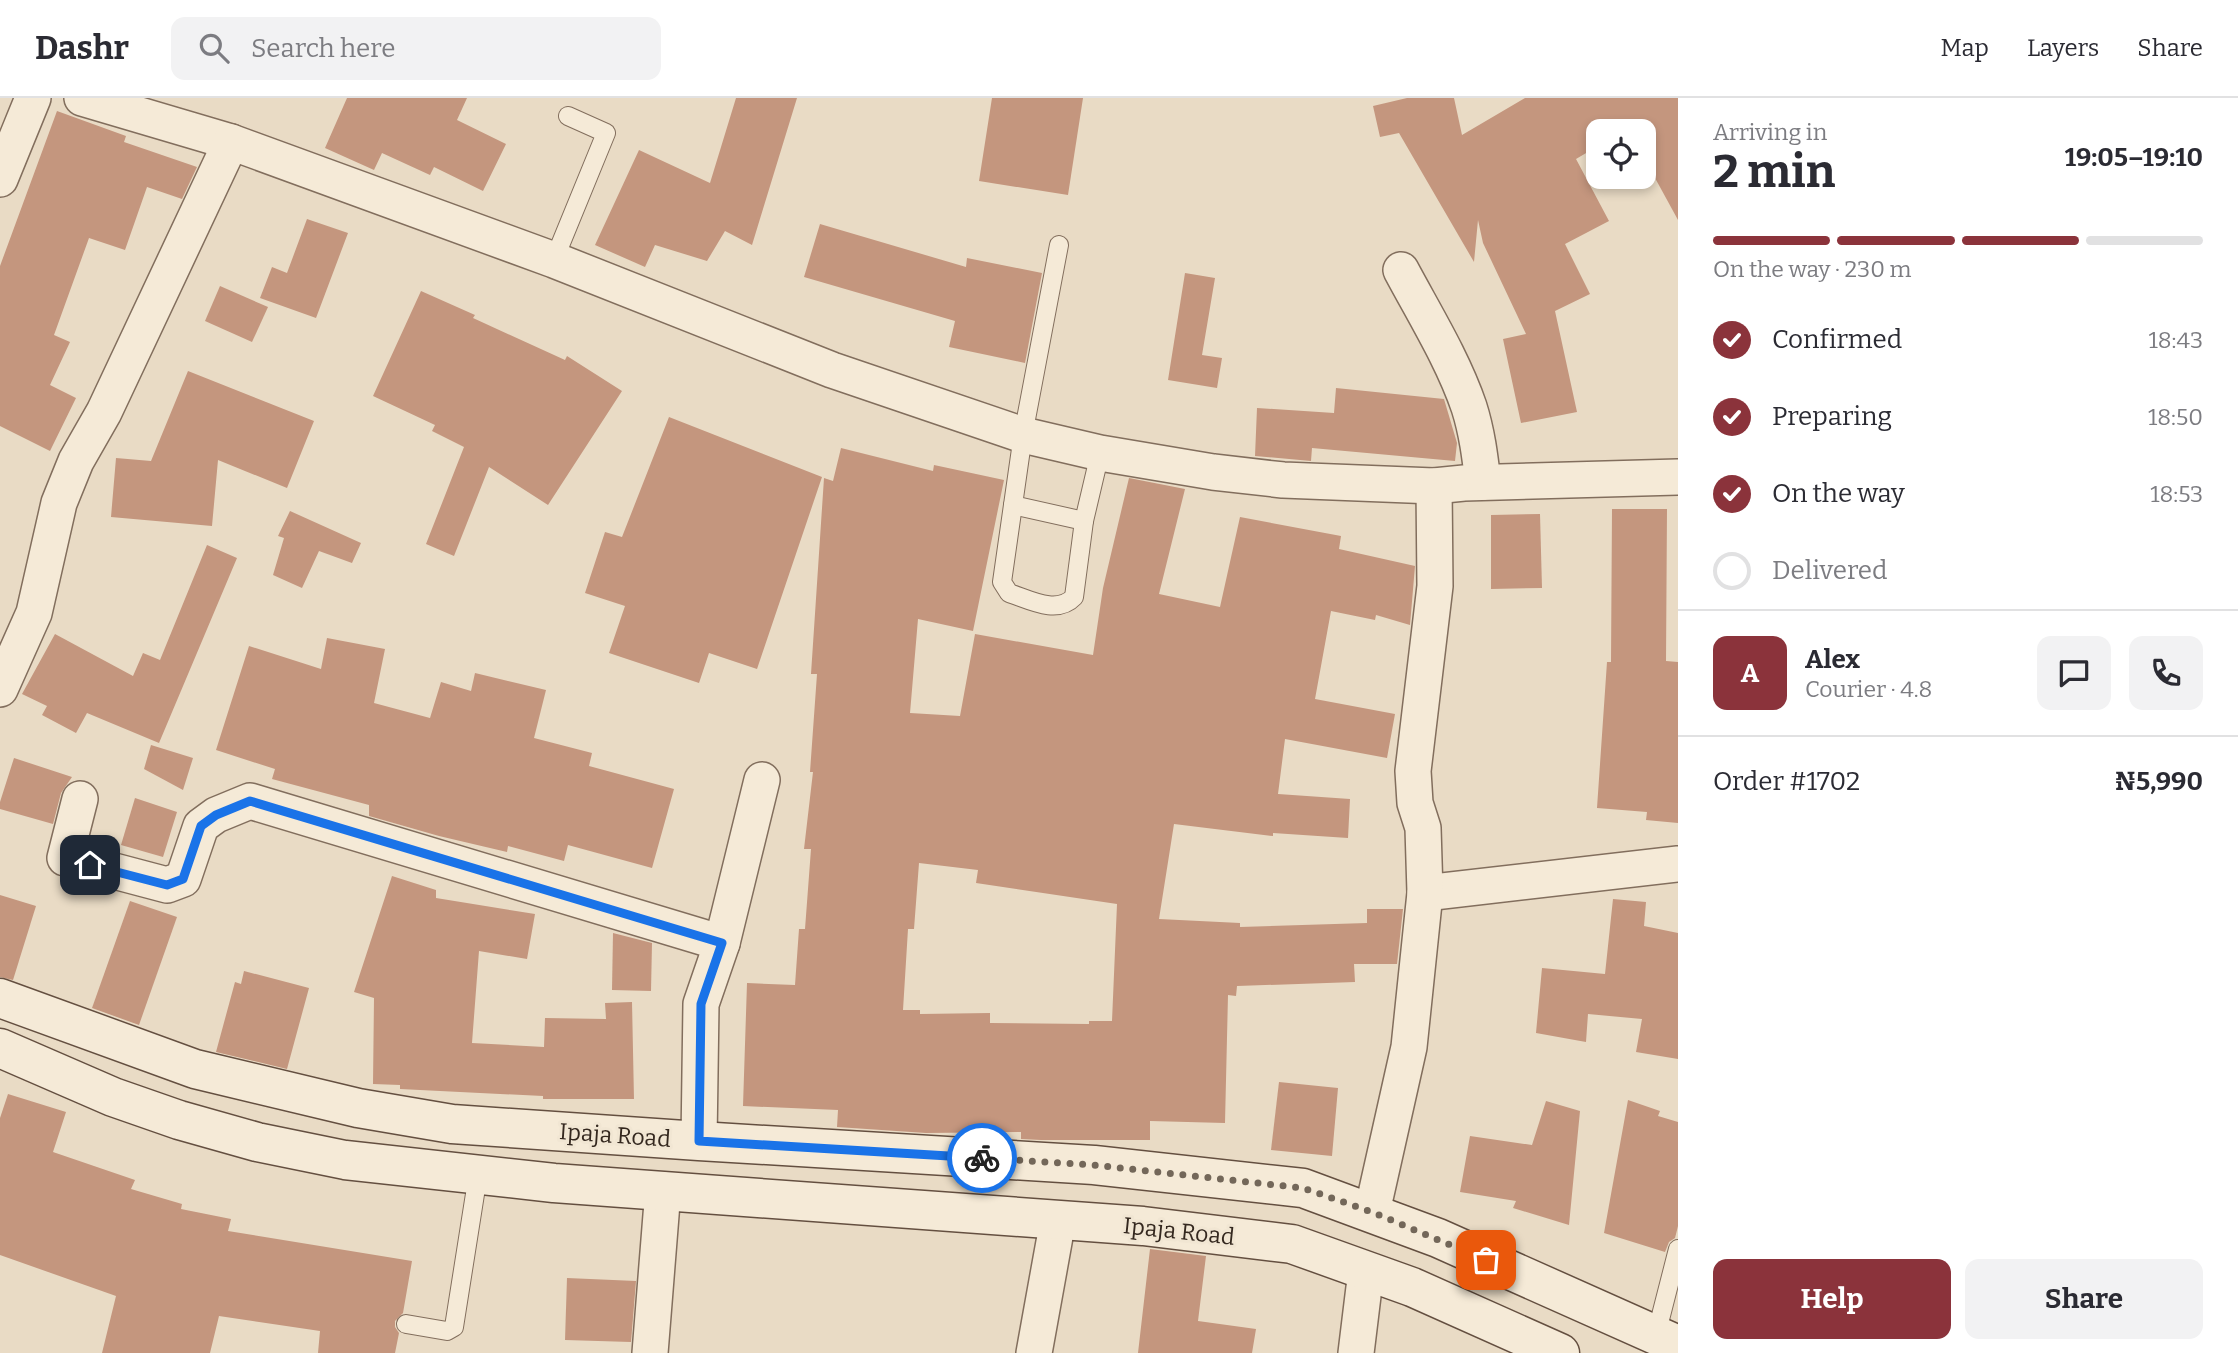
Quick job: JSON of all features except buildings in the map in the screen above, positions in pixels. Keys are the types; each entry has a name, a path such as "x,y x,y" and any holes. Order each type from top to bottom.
{"main road":[{"name":"Ipaja Road","path":"0,998 195,1069 358,1108 452,1124 1094,1165 1303,1188 1438,1238 1667,1340"},
{"name":"Ipaja Road","path":"0,1048 113,1097 179,1120 257,1143 345,1160 554,1183 1058,1220 1219,1234 1293,1244 1412,1287 1560,1353"}],"street":[{"path":"0,179 33,98"},
{"path":"82,98 231,142 554,260 832,370 1023,435 1100,453 1213,472 1283,480 1434,486 1483,482 1678,477"},
{"path":"0,689 34,613 59,503 76,461 104,412 231,142"},
{"path":"1401,270 1442,346 1468,406 1479,447 1483,482"},
{"path":"1372,1212 1409,1047 1425,893 1423,828 1415,803 1413,771 1436,586 1434,486"},
{"path":"699,1141 701,1004 722,943 762,780"},
{"path":"80,799 65,858 167,885 183,879 201,826 216,815 250,801 722,943"},
{"path":"1425,893 1678,864"},
{"path":"650,1353 663,1190"},
{"path":"1034,1353 1058,1220"},
{"path":"1356,1353 1366,1271"}],"lane":[{"path":"554,260 606,133 568,116"},
{"path":"1059,245 1023,435 1002,582 1009,593 1057,607 1067,604 1074,597 1084,521 1100,453"},
{"path":"1013,505 1084,521"},
{"path":"406,1324 447,1331 454,1327 478,1175"},
{"path":"1667,1340 1678,1250"}],"way so far":[{"path":"982,1158 1094,1165 1303,1188 1372,1212 1486,1260"}],"route":[{"path":"90,865 167,885 183,879 201,826 216,815 250,801 722,943 701,1004 699,1141 982,1158"}]}
